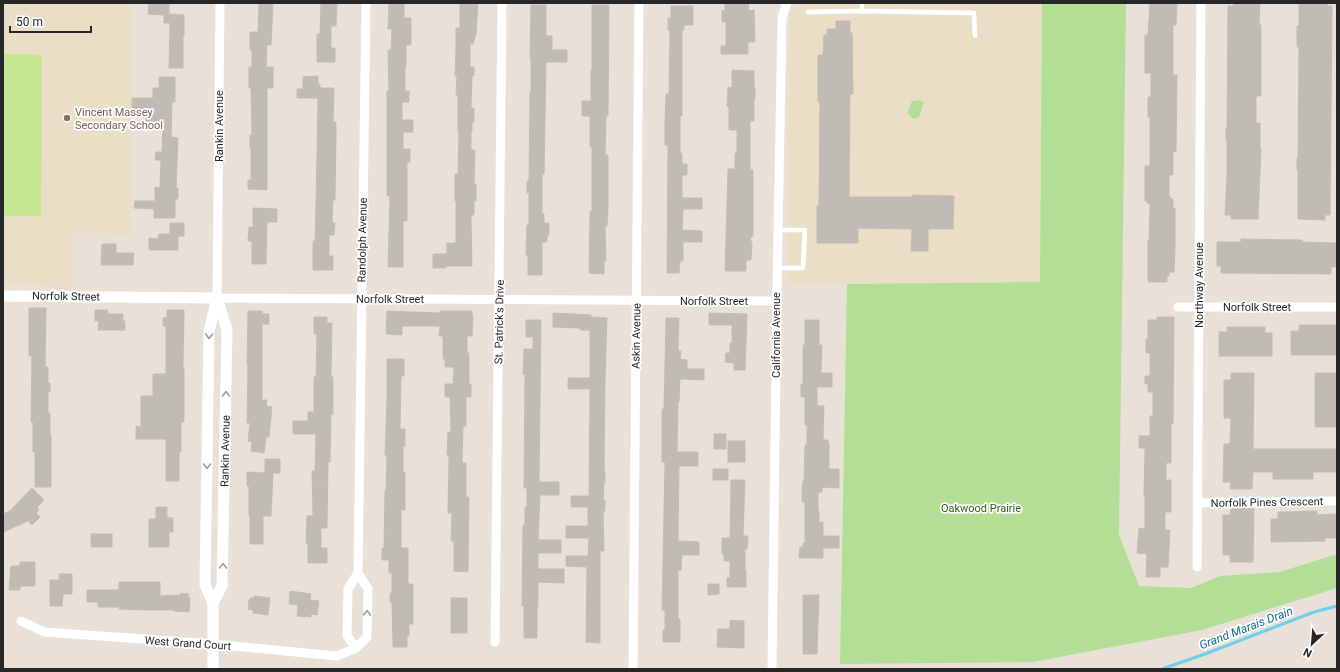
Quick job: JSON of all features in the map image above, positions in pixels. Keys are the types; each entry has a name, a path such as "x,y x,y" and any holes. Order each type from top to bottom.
{"street":[{"name":"Rankin Avenue","path":"213,669 213,602 205,585 209,331 217,298 220,3"},
{"name":"Randolph Avenue","path":"356,648 347,636 348,589 358,573 366,3"},
{"name":"St. Patrick's Drive","path":"495,642 502,3"},
{"name":"Askin Avenue","path":"633,669 639,3"},
{"name":"California Avenue","path":"772,669 782,19 787,3"},
{"name":"Northway Avenue","path":"1197,567 1201,3"},
{"name":"Norfolk Street","path":"3,296 777,301"},
{"name":"Rankin Avenue","path":"213,602 222,586 227,337 227,330 217,298"},
{"name":"Norfolk Street","path":"1178,307 1337,307"},
{"name":"Norfolk Pines Crescent","path":"1198,503 1337,501"},
{"path":"356,648 367,636 368,589 358,573"},
{"name":"West Grand Court","path":"21,621 44,632 213,650 337,656 356,648"}],"lane":[{"path":"862,3 862,11"},
{"path":"808,12 862,11 974,13 975,36"},
{"path":"777,268 803,268 805,230 778,230"}],"shaded area":[{"name":"Vincent Massey Secondary School","path":"3,3 132,3 131,235 72,232 72,290 29,284 3,284"},
{"path":"798,3 1042,3 1040,282 787,284 789,18 794,7"}],"green space":[{"name":"Oakwood Prairie","path":"1042,3 1126,3 1119,535 1139,586 1191,588 1220,576 1280,572 1337,554 1337,588 1202,630 1033,662 840,664 847,284 1040,282"},
{"path":"3,54 42,55 41,216 3,216"},
{"path":"920,100 924,102 919,117 914,119 907,113 912,101"}],"building":[{"path":"149,3 169,3 169,14 184,15 183,68 169,68 170,23 164,23 164,15 148,14"},
{"path":"259,3 273,3 271,45 267,45 266,67 273,67 273,88 267,88 267,190 248,189 248,180 251,180 250,135 252,135 251,88 249,88 249,67 252,67 250,32 258,32"},
{"path":"321,3 337,3 336,26 331,26 331,48 335,48 335,62 317,62 317,34 320,34"},
{"path":"389,3 404,3 404,18 411,18 411,45 406,45 405,67 405,91 409,91 409,102 402,102 402,120 413,120 413,132 403,132 403,149 410,149 410,162 407,162 407,221 403,221 403,267 388,267 390,196 387,196 387,91 389,91 388,50 391,50 392,29 388,29"},
{"path":"460,3 478,3 476,34 473,44 470,44 470,67 474,67 474,76 472,76 471,108 474,108 474,122 472,121 471,150 475,150 474,184 476,184 474,215 471,215 472,266 446,266 446,268 433,268 433,254 447,254 447,243 456,243 455,174 458,174 459,131 458,95 456,95 457,76 455,76 456,28 460,28"},
{"path":"725,3 749,3 748,11 754,10 755,42 748,42 748,54 721,54 721,46 726,46 726,22 722,22 722,10 725,11"},
{"path":"1150,3 1177,3 1176,25 1173,25 1173,75 1177,75 1176,152 1173,151 1173,175 1169,175 1169,196 1173,200 1173,208 1175,208 1175,249 1174,272 1169,272 1167,282 1148,282 1150,206 1147,201 1145,201 1145,166 1150,166 1150,117 1148,117 1148,97 1151,97 1151,73 1145,73 1145,35 1148,35"},
{"path":"1234,3 1260,3 1259,25 1261,25 1261,96 1256,96 1256,123 1260,123 1261,148 1258,219 1231,219 1231,215 1225,215 1227,178 1226,128 1228,6 1233,6"},
{"path":"1299,3 1327,3 1327,6 1332,6 1330,215 1325,215 1325,220 1298,219 1297,158 1299,47 1297,47 1297,26 1299,26"},
{"path":"531,5 546,5 546,36 552,36 552,50 567,50 567,62 546,62 542,214 544,214 544,223 549,223 549,235 547,235 547,242 542,242 542,275 528,275 528,255 526,255 527,225 529,225 529,193 527,193 527,181 529,181"},
{"path":"592,5 609,5 608,116 606,116 605,155 608,155 608,208 607,226 605,226 606,261 604,261 604,274 589,273 590,211 592,212 592,147 590,147 590,116 582,116 582,101 591,101"},
{"path":"671,6 693,6 693,25 684,25 684,30 682,30 682,116 680,116 680,153 682,153 682,164 687,164 687,175 682,175 682,198 702,198 702,209 683,209 682,230 702,231 702,242 683,242 683,261 680,261 679,273 667,273 668,145 665,145 665,123 666,94 669,94 670,30 668,30 668,18 671,18"},
{"path":"836,21 850,21 850,33 852,33 853,94 850,94 849,197 912,197 912,195 954,196 953,229 928,229 928,251 911,251 912,229 858,228 858,243 817,243 817,206 819,206 820,102 818,102 818,55 823,55 824,35 827,35 827,29 836,29"},
{"path":"732,70 754,71 754,121 750,121 750,170 753,170 753,236 750,238 752,244 751,260 746,260 746,271 725,271 728,169 735,169 735,153 737,153 737,130 729,130 729,107 727,106 728,87 732,88"},
{"path":"318,76 318,84 320,84 320,88 334,88 333,122 336,122 336,133 335,200 333,200 332,223 335,223 334,235 329,235 329,256 333,256 333,270 313,270 318,98 297,98 297,89 303,89 303,77"},
{"path":"159,77 175,77 175,102 172,102 171,137 178,138 176,188 178,188 178,199 175,199 175,218 154,218 154,209 134,208 135,201 155,201 155,187 160,188 161,160 155,160 156,152 162,152 163,127 146,127 146,111 132,111 132,98 153,98 153,88 159,88"},
{"path":"253,208 277,209 277,222 267,222 266,264 252,264 252,241 248,241 249,227 253,227"},
{"path":"170,223 184,223 184,236 178,236 178,250 149,250 149,238 158,239 159,234 170,234"},
{"path":"1241,239 1302,240 1302,242 1336,243 1336,267 1331,267 1331,274 1221,273 1221,266 1217,266 1217,242 1241,242"},
{"path":"102,244 116,244 116,253 134,253 133,265 101,265"},
{"path":"29,308 46,308 45,367 48,367 48,383 50,383 50,392 48,392 48,413 50,413 51,435 51,487 35,487 35,452 33,452 33,422 31,422 32,356 29,356"},
{"path":"95,310 108,310 108,314 123,314 125,330 98,330 99,321 95,321"},
{"path":"167,310 184,310 184,422 181,422 179,481 166,481 166,439 136,439 136,426 141,427 141,396 153,396 153,374 166,374 166,326 163,326 163,318 167,317"},
{"path":"248,311 262,311 262,314 269,314 269,324 262,324 262,400 267,400 266,406 272,407 269,437 266,437 264,453 251,451 252,442 248,441 250,423 247,423"},
{"path":"387,311 440,313 440,311 472,311 472,336 467,336 471,397 466,397 466,426 463,426 462,463 466,463 466,497 469,497 468,572 454,571 454,541 451,541 452,513 448,513 449,455 447,455 448,432 451,432 450,397 445,397 445,384 453,384 454,367 445,367 445,359 443,359 443,336 439,336 440,326 402,326 402,335 386,334"},
{"path":"553,313 591,315 591,317 607,318 605,381 605,482 603,500 605,500 605,511 603,511 604,551 600,551 600,643 586,642 587,567 566,566 566,556 588,556 589,538 566,538 566,526 588,526 588,507 571,507 571,496 589,496 590,389 568,389 568,378 590,378 590,330 553,327"},
{"path":"709,313 747,314 745,370 734,370 734,363 725,362 726,353 730,353 730,343 732,343 732,325 709,325"},
{"path":"314,317 327,317 327,323 332,323 331,377 333,377 333,414 331,414 330,462 328,462 327,528 321,528 321,548 327,548 327,563 308,563 308,543 306,543 307,516 313,516 312,471 315,471 316,434 293,434 293,421 308,421 308,412 314,412 314,377 316,377 317,334 314,334"},
{"path":"1157,317 1174,317 1171,463 1166,463 1166,480 1171,480 1171,512 1165,512 1165,530 1170,530 1168,567 1160,567 1160,577 1146,577 1147,554 1137,553 1139,528 1145,529 1145,448 1139,448 1139,436 1150,436 1150,416 1153,416 1153,392 1148,392 1148,384 1145,384 1145,376 1150,376 1150,353 1146,353 1146,339 1148,339 1148,320 1157,320"},
{"path":"666,318 679,318 678,351 681,351 680,359 687,360 687,369 704,369 704,380 680,379 677,452 698,452 698,466 679,466 678,541 699,542 699,555 682,555 681,570 678,570 678,619 680,619 680,642 663,642 663,630 665,630 665,610 662,610 665,462 662,462 662,409 664,409"},
{"path":"526,320 541,320 539,482 559,482 559,495 540,495 538,540 561,540 561,553 538,553 538,569 564,569 564,583 538,582 537,638 524,638 524,606 522,606 523,525 525,525 525,507 527,507 527,488 524,488 524,349 533,349 533,337 526,337"},
{"path":"805,320 819,320 819,345 822,345 821,373 832,373 832,387 817,387 817,406 824,406 823,440 828,440 829,443 829,469 839,469 839,488 822,487 822,492 818,492 818,511 819,522 823,522 823,536 839,536 839,548 823,548 823,558 799,558 800,547 803,547 803,543 805,543 805,502 802,502 802,493 804,481 805,445 807,445 807,425 805,425 805,397 801,397 801,384 803,384 803,345 805,345"},
{"path":"1299,325 1337,325 1337,355 1291,355 1291,331 1299,331"},
{"path":"1227,327 1265,327 1265,333 1272,333 1272,356 1219,356 1219,332 1227,332"},
{"path":"387,359 404,359 404,376 401,376 400,429 405,429 405,446 403,446 403,472 405,472 405,510 401,510 401,548 408,548 408,584 413,584 413,624 409,624 407,647 393,647 392,602 390,602 390,593 392,593 392,573 389,573 389,560 382,560 382,548 384,548 387,455 385,455"},
{"path":"1231,373 1254,373 1253,449 1337,449 1337,472 1313,472 1313,479 1273,479 1273,472 1253,472 1252,489 1230,489 1231,482 1223,482 1224,444 1230,444 1231,418 1224,418 1224,380 1231,380"},
{"path":"1315,373 1337,373 1337,427 1315,427"},
{"path":"714,434 726,434 726,449 714,449"},
{"path":"728,441 745,441 745,462 728,462"},
{"path":"265,459 280,459 280,473 273,473 271,516 263,516 263,544 250,544 249,486 247,486 247,472 265,473"},
{"path":"713,469 728,469 728,480 713,480"},
{"path":"731,480 745,480 743,536 748,536 747,549 745,548 746,587 727,587 727,578 730,577 730,561 724,561 724,554 722,554 722,538 730,538"},
{"path":"32,488 44,500 37,507 39,510 36,513 40,517 32,525 28,521 3,532 3,514 10,511"},
{"path":"156,507 167,507 167,518 173,518 173,532 169,532 169,547 149,547 149,519 156,519"},
{"path":"1254,508 1253,562 1230,562 1230,555 1223,555 1223,515 1230,515 1231,509"},
{"path":"1317,511 1317,515 1337,514 1337,538 1325,538 1325,541 1271,542 1271,519 1278,519 1278,512"},
{"path":"91,534 112,534 112,547 91,547"},
{"path":"20,562 35,562 35,586 20,586 20,590 9,590 11,566 20,566"},
{"path":"59,574 72,574 72,594 63,594 62,606 50,606 50,580 59,580"},
{"path":"119,582 160,582 160,596 180,595 181,593 189,594 189,612 98,607 98,602 87,602 87,590 119,590"},
{"path":"708,584 719,584 719,594 708,595"},
{"path":"290,591 311,594 310,600 319,601 317,615 311,614 311,617 297,616 298,605 289,604"},
{"path":"803,595 819,595 817,654 803,654"},
{"path":"254,596 270,598 268,615 253,613 253,610 248,609 249,600 250,598 254,598"},
{"path":"451,598 467,598 467,633 451,633"},
{"path":"730,620 744,621 744,648 717,647 718,629 730,629"}],"waterway":[{"name":"Grand Marais Drain","path":"1162,669 1314,612 1337,606"}],"place":[{"name":"Vincent Massey Secondary School","path":"67,118"}]}
